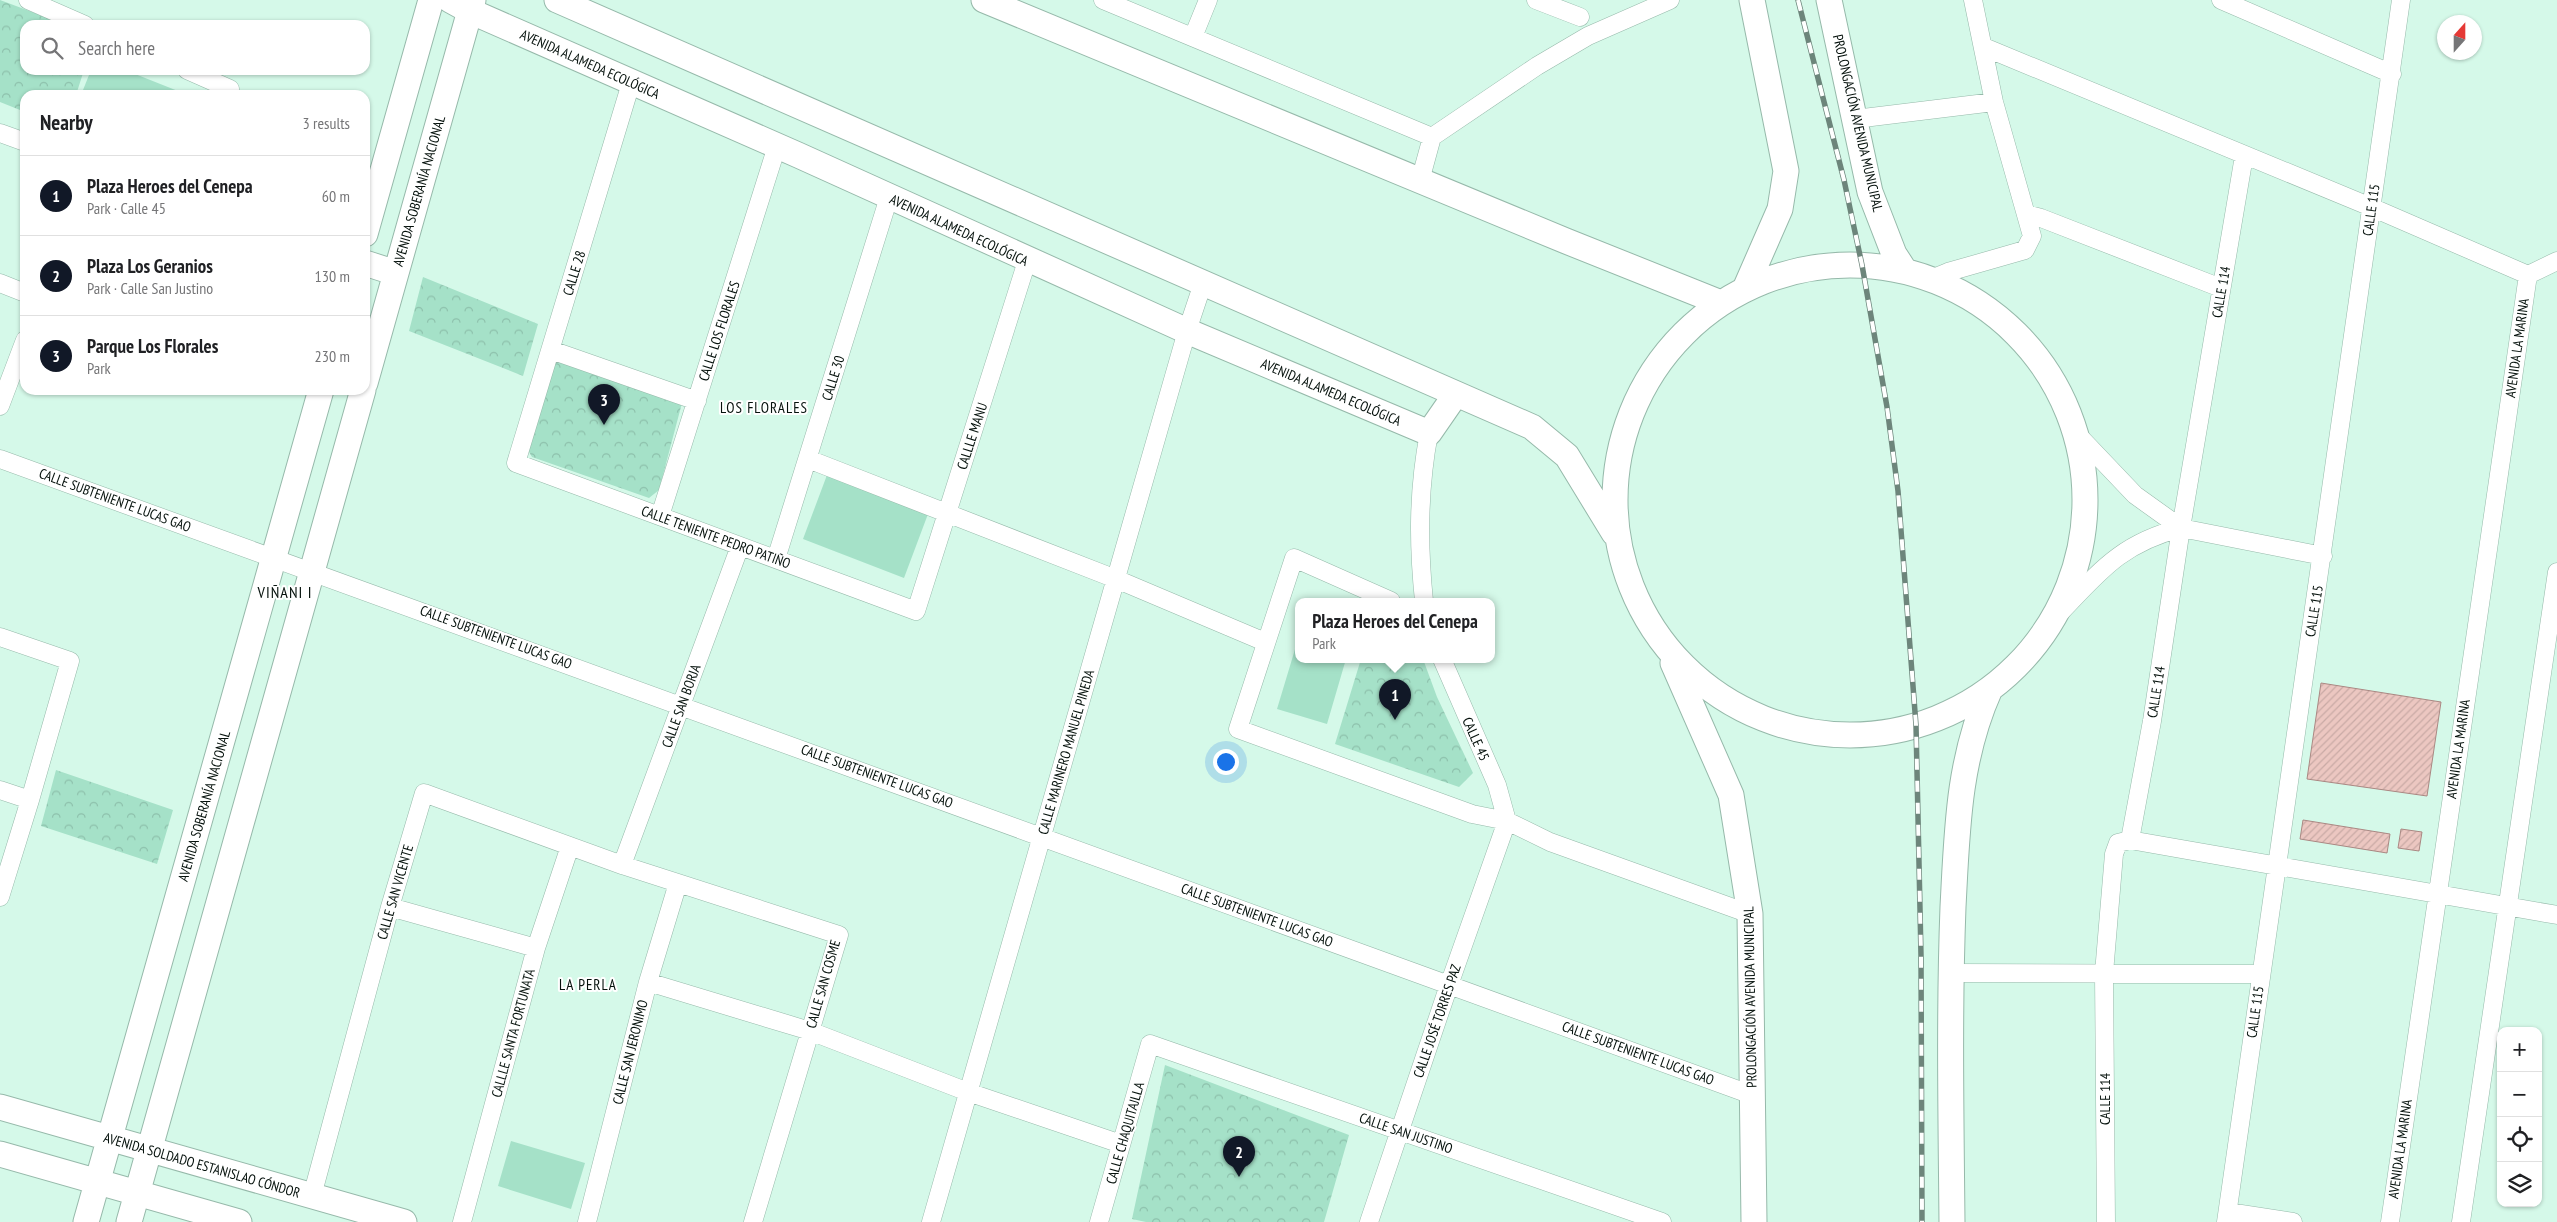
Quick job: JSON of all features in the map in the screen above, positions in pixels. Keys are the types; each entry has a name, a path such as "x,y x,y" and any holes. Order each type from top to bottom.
{"street":[{"path":"28,0 74,20"},
{"path":"370,216 431,0"},
{"path":"557,0 1532,427 1567,456 1618,540"},
{"path":"984,0 1420,181 1721,303"},
{"path":"1104,0 1432,137"},
{"path":"1193,37 1208,0"},
{"path":"1536,0 1578,8 1588,36"},
{"path":"1420,181 1432,137 1537,66 1588,36 1670,0"},
{"path":"1744,289 1780,209 1786,171 1752,0"},
{"name":"PROLONGACIÓN AVENIDA MUNICIPAL","path":"1829,0 1870,192 1891,247 1905,271"},
{"path":"1931,279 1948,272 2025,250 2032,236 1994,102 1973,0"},
{"path":"2221,0 2392,74"},
{"name":"CALLE 115","path":"2227,1217 2275,868 2392,74 2401,0"},
{"name":"AVENIDA ALAMEDA ECOLÓGICA","path":"464,4 631,83 777,146 1027,261 1186,331 1429,432"},
{"name":"AVENIDA SOBERANÍA NACIONAL","path":"370,365 396,273 464,4"},
{"path":"1984,47 2371,207 2528,275 2557,261"},
{"path":"198,75 230,90"},
{"name":"CALLE 28","path":"516,463 631,83"},
{"path":"1855,119 1994,102"},
{"path":"0,133 20,140"},
{"name":"CALLE LOS FLORALES","path":"660,516 777,146"},
{"name":"CALLE 114","path":"2106,1222 2104,973 2114,854 2118,843 2130,840 2152,721 2181,528 2244,156"},
{"name":"CALLE 30","path":"776,559 889,197"},
{"path":"2026,214 2041,218 2221,288"},
{"name":"CALLLE MANU","path":"916,611 1027,261"},
{"path":"370,265 396,273"},
{"name":"PROLONGACIÓN AVENIDA MUNICIPAL","path":"1660,639 1678,660 1720,696 1769,720 1822,733 1850,735 1904,729 1956,710 1990,689 2022,662 2055,618 2076,569 2086,515 2084,469 2076,434 2055,383 2022,340 1980,304 1931,279 1905,271 1862,265 1823,266 1796,271 1744,289 1699,319 1673,345 1646,381 1633,406 1618,458 1614,512 1618,540 1633,592 1686,688 1731,795 1750,914 1754,1222"},
{"name":"AVENIDA LA MARINA","path":"2390,1222 2528,275"},
{"name":"CALLE MARINERO MANUEL PINEDA","path":"931,1222 1186,331 1203,283"},
{"path":"0,284 20,290"},
{"path":"551,350 697,401"},
{"path":"0,406 20,353"},
{"path":"1424,598 1420,560 1421,477 1429,432 1456,394"},
{"name":"AVENIDA SOBERANÍA NACIONAL","path":"86,1222 320,395"},
{"path":"129,1222 362,395"},
{"path":"2076,434 2135,495 2181,528 2322,556"},
{"name":"CALLE SUBTENIENTE LUCAS GAO","path":"0,459 312,570 1752,1095"},
{"path":"808,459 1116,579 1265,642"},
{"name":"CALLE TENIENTE PEDRO PATIÑO","path":"516,463 916,611"},
{"path":"2055,618 2119,554 2143,540 2181,528"},
{"name":"CALLE SAN BORJA","path":"622,865 740,546"},
{"path":"1384,598 1294,558 1265,642 1238,730 1472,814 1507,821 1550,842 1750,914"},
{"path":"2461,1222 2506,907 2557,572"},
{"path":"0,637 70,661 0,897"},
{"name":"CALLE 45","path":"1444,663 1497,785 1507,821"},
{"name":"PROLONGACIÓN AVENIDA MUNICIPAL","path":"1952,1222 1951,973 1956,860 1962,778 1971,735 1990,689"},
{"path":"0,790 30,800"},
{"name":"CALLE SAN VICENTE","path":"312,1196 390,907 424,793 622,865"},
{"name":"CALLE JOSÉ TORRES PAZ","path":"1369,1222 1507,821"},
{"path":"2130,840 2275,868 2557,915"},
{"path":"192,846 230,860"},
{"name":"CALLLE SANTA FORTUNATA","path":"462,1222 536,948 570,846"},
{"name":"CALLE SAN COSME","path":"622,865 839,935 753,1222"},
{"name":"CALLE SAN JERONIMO","path":"587,1222 648,982 678,883"},
{"path":"390,907 536,948"},
{"path":"1951,973 2260,974"},
{"path":"648,982 810,1031 968,1092 1122,1144"},
{"name":"CALLE SAN JUSTINO","path":"1150,1044 1662,1222"},
{"name":"CALLE CHAQUITAJLLA","path":"1099,1222 1150,1044"},
{"name":"AVENIDA SOLDADO ESTANISLAO CÓNDOR","path":"0,1108 404,1222"},
{"path":"0,1154 238,1222"},
{"path":"2227,1217 2293,1222"}],"green space":[{"path":"0,0 54,20 20,20 20,75 82,75 78,90 20,90 20,110 0,102"},
{"path":"89,75 138,75 175,90 83,90"},
{"path":"423,277 538,324 523,376 409,331"},
{"path":"558,357 682,403 659,490 649,498 532,457 526,447 551,363"},
{"path":"827,475 928,514 904,578 803,539"},
{"path":"1295,649 1295,663 1345,663 1327,724 1277,709"},
{"path":"1360,663 1424,663 1437,697 1473,773 1459,787 1335,744"},
{"path":"56,770 173,810 157,864 41,826"},
{"path":"1165,1065 1349,1135 1324,1222 1146,1222 1132,1219"},
{"path":"511,1141 585,1163 571,1209 498,1186"}],"building":[{"path":"2321,683 2441,702 2427,796 2307,779"},
{"path":"2303,820 2390,834 2387,853 2300,839"},
{"path":"2401,829 2422,832 2419,851 2398,848"}],"railway":[{"path":"1798,0 1844,180 1862,265 1887,407 1898,491 1916,725 1921,955 1922,1222"}],"place":[{"name":"Parque Los Florales","path":"604,425"},
{"name":"Plaza Heroes del Cenepa","path":"1395,720"},
{"name":"Plaza Los Geranios","path":"1239,1177"}],"district":[{"name":"LOS FLORALES","path":"764,408"},
{"name":"VIÑANI I","path":"285,592"},
{"name":"LA PERLA","path":"588,985"}]}
